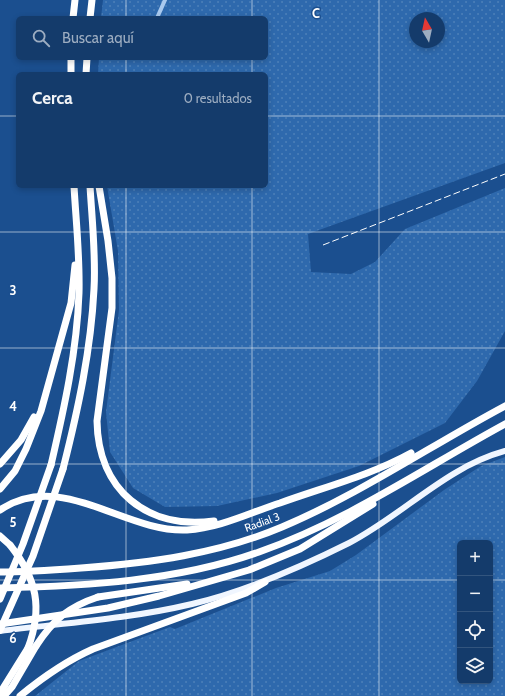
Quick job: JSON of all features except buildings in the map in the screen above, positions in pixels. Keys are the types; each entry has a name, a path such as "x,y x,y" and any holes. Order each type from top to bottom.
{"highway":[{"path":"73,16 75,0"},
{"path":"90,16 92,0"},
{"path":"71,60 71,72"},
{"path":"86,72 87,60"},
{"path":"0,600 23,544 51,465 74,350 79,294 78,246 74,188"},
{"path":"0,630 33,556 63,469 73,431 85,364 93,296 94,254 90,188"},
{"path":"99,188 109,248 112,278 112,308 98,421 98,438 103,458 110,473 123,492 138,506 170,521 198,523 218,520 278,503"},
{"path":"0,489 15,471 26,449 41,411 44,395 71,304 78,246"},
{"path":"0,464 7,458 29,428 44,395"},
{"path":"0,510 22,500 48,497 61,498 85,502 143,525 187,530 232,520 371,471 401,458 465,424 505,406"},
{"name":"Radial 3","path":"0,572 129,565 201,553 247,540 281,528 332,503 505,406"},
{"path":"0,588 130,580 162,576 234,560 259,552 324,526 505,424"},
{"path":"0,624 108,608 223,578 275,561 324,536 433,465"},
{"path":"0,536 24,561 30,576 36,601 35,629 28,648 0,693"},
{"path":"4,696 19,676 36,646 54,622 79,603 98,597 180,586 222,576 274,559 324,536"},
{"path":"20,696 38,681 70,659 93,649 246,593 265,582"}],"main road":[{"path":"0,630 165,610 214,599 265,582 351,542 422,497 459,470 489,456 505,451"}],"street":[{"path":"158,16 165,0"}],"shaded area":[{"path":"103,0 505,0 505,163 308,234 311,272 351,274 375,262 405,229 505,188 505,331 477,381 445,423 359,466 277,493 217,506 165,507 133,488 110,452 106,412 119,310 118,251 107,188 268,188 268,72 98,72 99,60 268,60 268,16 101,16"},
{"path":"505,457 505,696 35,696 79,661 170,627 175,629 276,588 330,571 356,555 444,490 481,466"}],"railway":[{"path":"323,245 505,174"}]}
